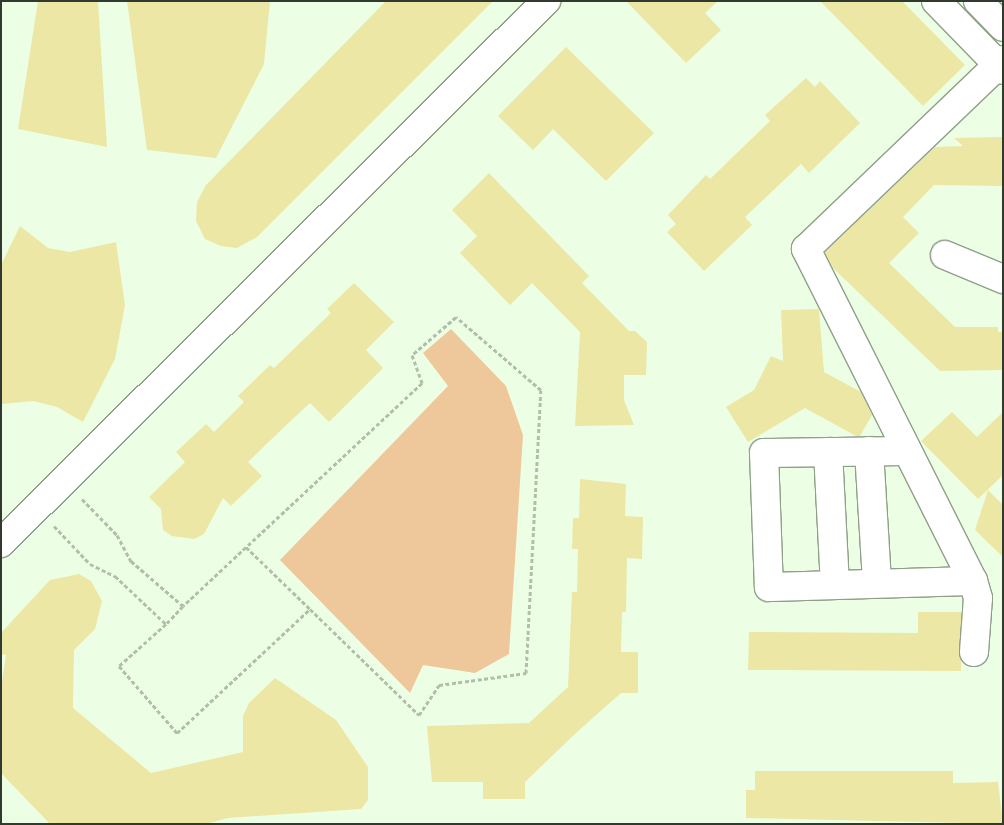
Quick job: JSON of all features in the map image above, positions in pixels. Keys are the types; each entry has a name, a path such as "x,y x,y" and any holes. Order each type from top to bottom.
{"street":[{"path":"1,543 546,1"},
{"path":"936,1 1001,65 806,249 973,580 978,598 974,652"},
{"path":"978,1 1003,27"},
{"path":"944,255 1003,279"},
{"path":"869,451 877,583"},
{"path":"908,451 764,453 769,586 973,580"},
{"path":"828,452 835,584"}],"path":[{"path":"246,547 310,609 419,716 438,686 526,674 541,390 456,317 412,355 422,383 246,547 183,606 166,624 119,666 177,733 310,609"},
{"path":"64,480 117,535 131,561 183,606"},
{"path":"37,508 90,564 115,576 166,624"}],"shaded area":[{"path":"451,329 506,386 523,435 509,654 475,673 423,665 410,693 280,560 448,386 423,353"}],"building":[{"path":"38,1 98,1 107,147 18,129"},
{"path":"127,1 270,1 264,64 216,158 147,150"},
{"path":"386,1 493,1 257,237 237,248 221,246 205,239 196,221 197,202 206,185"},
{"path":"626,1 718,1 705,13 721,30 686,63"},
{"path":"820,1 902,1 965,65 923,106"},
{"path":"566,47 654,133 606,181 553,129 533,150 498,116"},
{"path":"806,78 815,87 820,81 860,123 809,173 801,164 745,217 752,225 704,271 667,232 676,224 668,215 706,175 710,179 770,121 765,115"},
{"path":"1003,137 1003,186 934,185 903,217 919,233 889,263 955,327 998,327 998,332 1003,332 1003,370 940,371 832,267 825,252 935,147 963,146 954,138"},
{"path":"489,173 589,276 582,283 629,331 635,331 647,342 646,375 624,375 624,400 634,425 575,426 580,332 532,283 510,305 460,253 477,236 452,210"},
{"path":"20,226 48,248 70,252 116,242 125,305 115,359 83,422 57,407 33,401 1,404 1,265"},
{"path":"354,283 394,322 366,350 383,368 329,422 310,403 248,462 262,476 231,506 223,498 204,534 194,539 172,536 163,530 161,509 149,497 185,462 176,452 206,424 214,432 244,402 238,396 270,365 274,368 331,313 327,309"},
{"path":"819,309 824,372 861,392 872,415 860,436 856,436 805,408 748,442 726,407 754,390 771,356 783,361 781,310"},
{"path":"952,412 977,437 1003,412 1003,475 978,499 921,441"},
{"path":"580,479 626,484 625,516 643,517 642,559 627,558 626,612 622,612 621,652 638,652 638,693 621,693 577,732 525,782 525,799 483,799 483,782 432,782 427,726 529,723 568,687 572,592 577,592 578,549 572,549 573,518 579,518"},
{"path":"988,490 1003,505 1003,557 975,530"},
{"path":"79,574 91,581 102,601 95,629 74,650 73,708 151,773 243,752 243,716 249,703 275,678 336,720 368,767 368,800 361,809 228,818 206,824 50,824 1,773 1,688 6,655 1,654 1,633 50,580"},
{"path":"918,612 961,612 961,671 748,670 749,632 918,633"},
{"path":"755,771 953,771 953,783 998,782 1003,824 746,818 746,790 755,790"}]}
